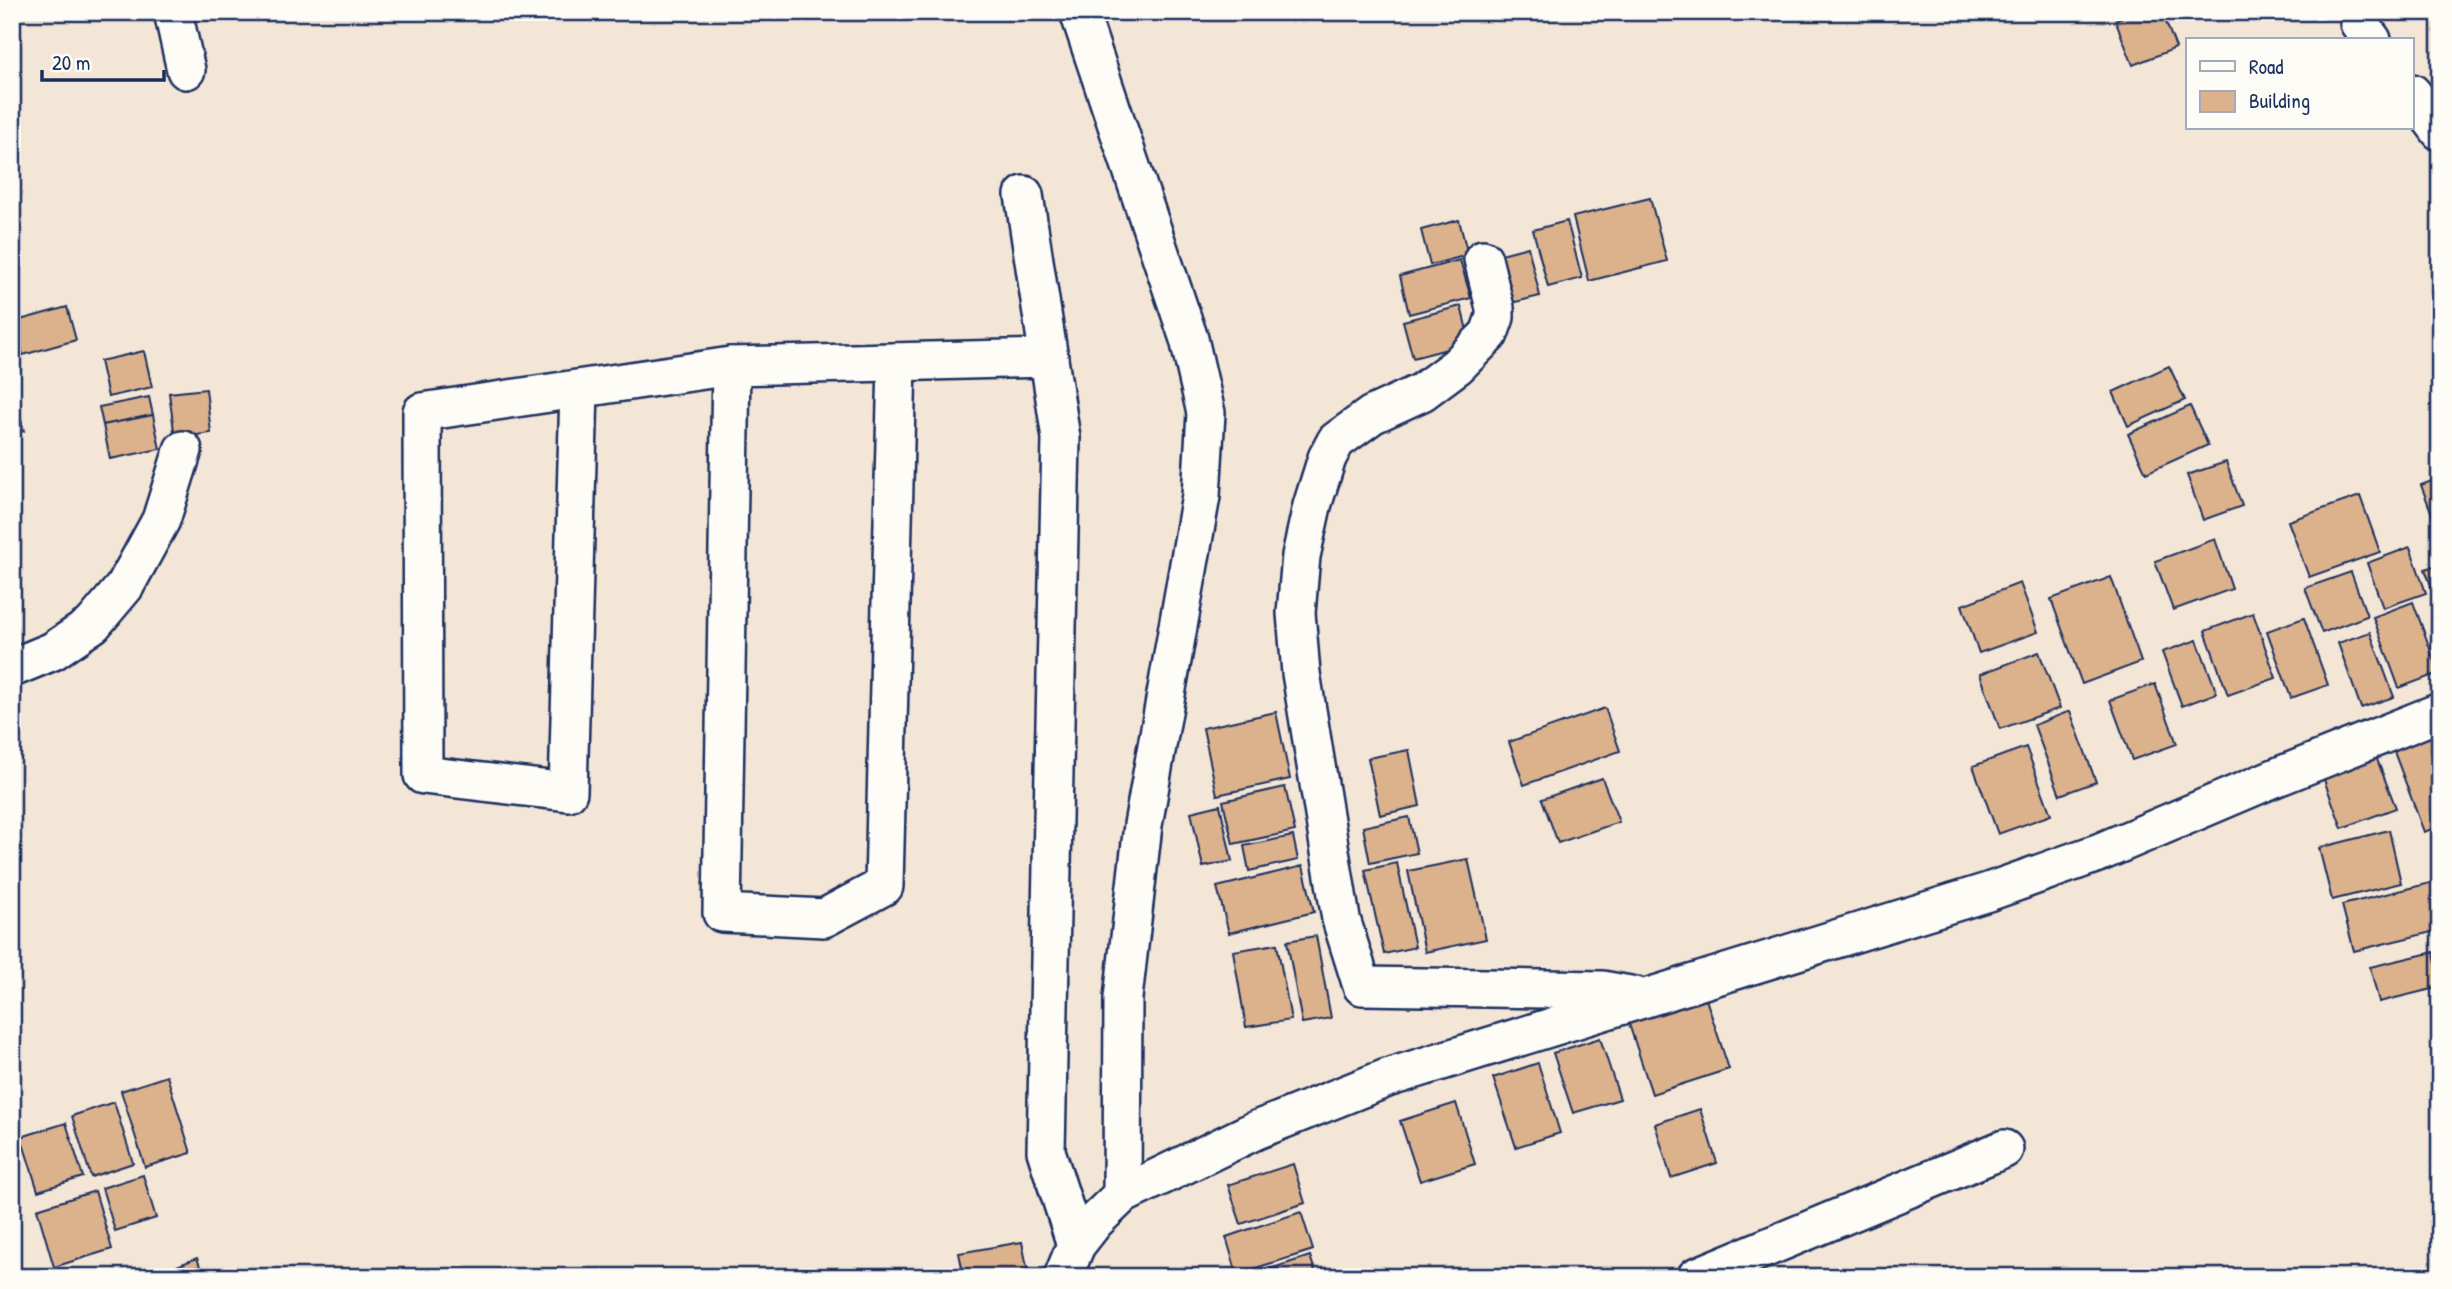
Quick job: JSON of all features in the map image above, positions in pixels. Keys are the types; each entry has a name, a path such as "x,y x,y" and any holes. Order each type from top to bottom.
{"street":[{"path":"173,12 186,70"},
{"path":"1079,12 1189,339 1206,413 1201,496 1143,825 1123,998 1122,1195"},
{"path":"2414,96 2440,131"},
{"path":"1024,195 1061,438 1046,1151 1070,1261"},
{"path":"1483,259 1495,308 1489,334 1457,366 1422,392 1371,415 1336,441 1327,458 1312,506 1301,556 1296,613 1301,673 1341,919 1362,986 1602,990 1647,998"},
{"path":"579,389 568,792 423,775 422,412 731,366 1049,358"},
{"path":"731,366 722,914 824,918 884,886 897,362"},
{"path":"12,668 53,651 93,624 125,586 161,520 183,450"},
{"path":"1070,1261 1094,1222 1122,1195 1254,1131 1387,1078 1989,892 2186,818 2272,779 2440,712"},
{"path":"1696,1277 2004,1149"}],"building":[{"path":"2133,12 2162,12 2176,48 2133,65 2115,20"},
{"path":"1650,198 1667,261 1589,281 1573,217"},
{"path":"1459,220 1468,255 1430,265 1421,230"},
{"path":"1567,221 1582,278 1548,287 1533,230"},
{"path":"1528,247 1540,296 1503,305 1490,257"},
{"path":"1460,260 1471,298 1409,314 1400,276"},
{"path":"1461,306 1470,343 1413,358 1403,321"},
{"path":"67,307 76,340 23,355 13,322"},
{"path":"144,351 152,387 108,397 100,361"},
{"path":"2169,366 2185,400 2128,426 2113,392"},
{"path":"12,389 24,431 12,434"},
{"path":"206,389 211,433 175,438 169,393"},
{"path":"149,397 153,415 103,425 99,407"},
{"path":"2190,406 2208,445 2146,473 2128,434"},
{"path":"153,415 160,449 110,459 103,425"},
{"path":"2226,462 2242,506 2203,520 2187,475"},
{"path":"2440,478 2440,520 2435,522 2421,485"},
{"path":"2360,496 2380,552 2309,577 2288,521"},
{"path":"2215,539 2232,589 2173,610 2155,561"},
{"path":"2410,547 2426,593 2383,608 2367,563"},
{"path":"2440,564 2440,610 2425,569"},
{"path":"2351,572 2367,616 2322,633 2305,588"},
{"path":"2111,577 2141,662 2082,684 2051,599"},
{"path":"2020,583 2038,632 1979,653 1962,605"},
{"path":"2413,602 2439,673 2399,688 2373,617"},
{"path":"2253,613 2276,678 2228,695 2205,631"},
{"path":"2304,618 2328,685 2291,698 2267,631"},
{"path":"2370,632 2394,697 2361,708 2338,643"},
{"path":"2197,640 2217,693 2182,706 2162,652"},
{"path":"2039,652 2060,708 2000,729 1980,674"},
{"path":"2155,684 2177,744 2132,760 2110,700"},
{"path":"1605,708 1620,751 1524,785 1509,742"},
{"path":"2070,711 2096,782 2060,795 2034,725"},
{"path":"1276,712 1290,779 1217,795 1203,728"},
{"path":"2440,732 2440,826 2424,832 2393,749"},
{"path":"2026,747 2051,815 1998,834 1973,766"},
{"path":"2373,749 2396,808 2342,828 2320,769"},
{"path":"1409,750 1420,806 1380,815 1368,758"},
{"path":"1602,778 1619,822 1558,843 1542,799"},
{"path":"1285,787 1295,831 1233,844 1223,801"},
{"path":"1220,805 1232,861 1203,867 1191,812"},
{"path":"1409,817 1417,853 1370,863 1363,827"},
{"path":"2389,830 2401,883 2332,900 2319,848"},
{"path":"1293,836 1298,860 1249,871 1244,846"},
{"path":"1468,859 1486,939 1425,952 1408,871"},
{"path":"1397,863 1415,947 1384,954 1365,870"},
{"path":"1303,866 1314,912 1229,933 1217,887"},
{"path":"2434,882 2440,904 2440,930 2354,951 2342,905"},
{"path":"1316,936 1331,1018 1302,1023 1287,941"},
{"path":"1277,944 1291,1020 1246,1027 1233,951"},
{"path":"2434,952 2440,987 2379,1002 2370,967"},
{"path":"1705,996 1729,1069 1652,1094 1628,1021"},
{"path":"1600,1038 1620,1099 1573,1113 1553,1053"},
{"path":"1538,1063 1560,1133 1516,1147 1493,1078"},
{"path":"167,1076 191,1153 145,1167 121,1091"},
{"path":"114,1102 133,1163 91,1177 72,1116"},
{"path":"1456,1103 1475,1164 1420,1181 1400,1121"},
{"path":"1700,1109 1717,1163 1671,1178 1655,1124"},
{"path":"66,1123 83,1177 38,1191 21,1137"},
{"path":"1293,1164 1305,1203 1241,1224 1228,1185"},
{"path":"143,1175 156,1218 115,1231 102,1188"},
{"path":"95,1191 112,1249 54,1267 37,1209"},
{"path":"1301,1212 1313,1250 1237,1274 1226,1237"},
{"path":"1022,1242 1029,1277 964,1277 959,1253"},
{"path":"1310,1256 1317,1277 1272,1277 1270,1269"},
{"path":"197,1258 204,1277 149,1277"}]}
